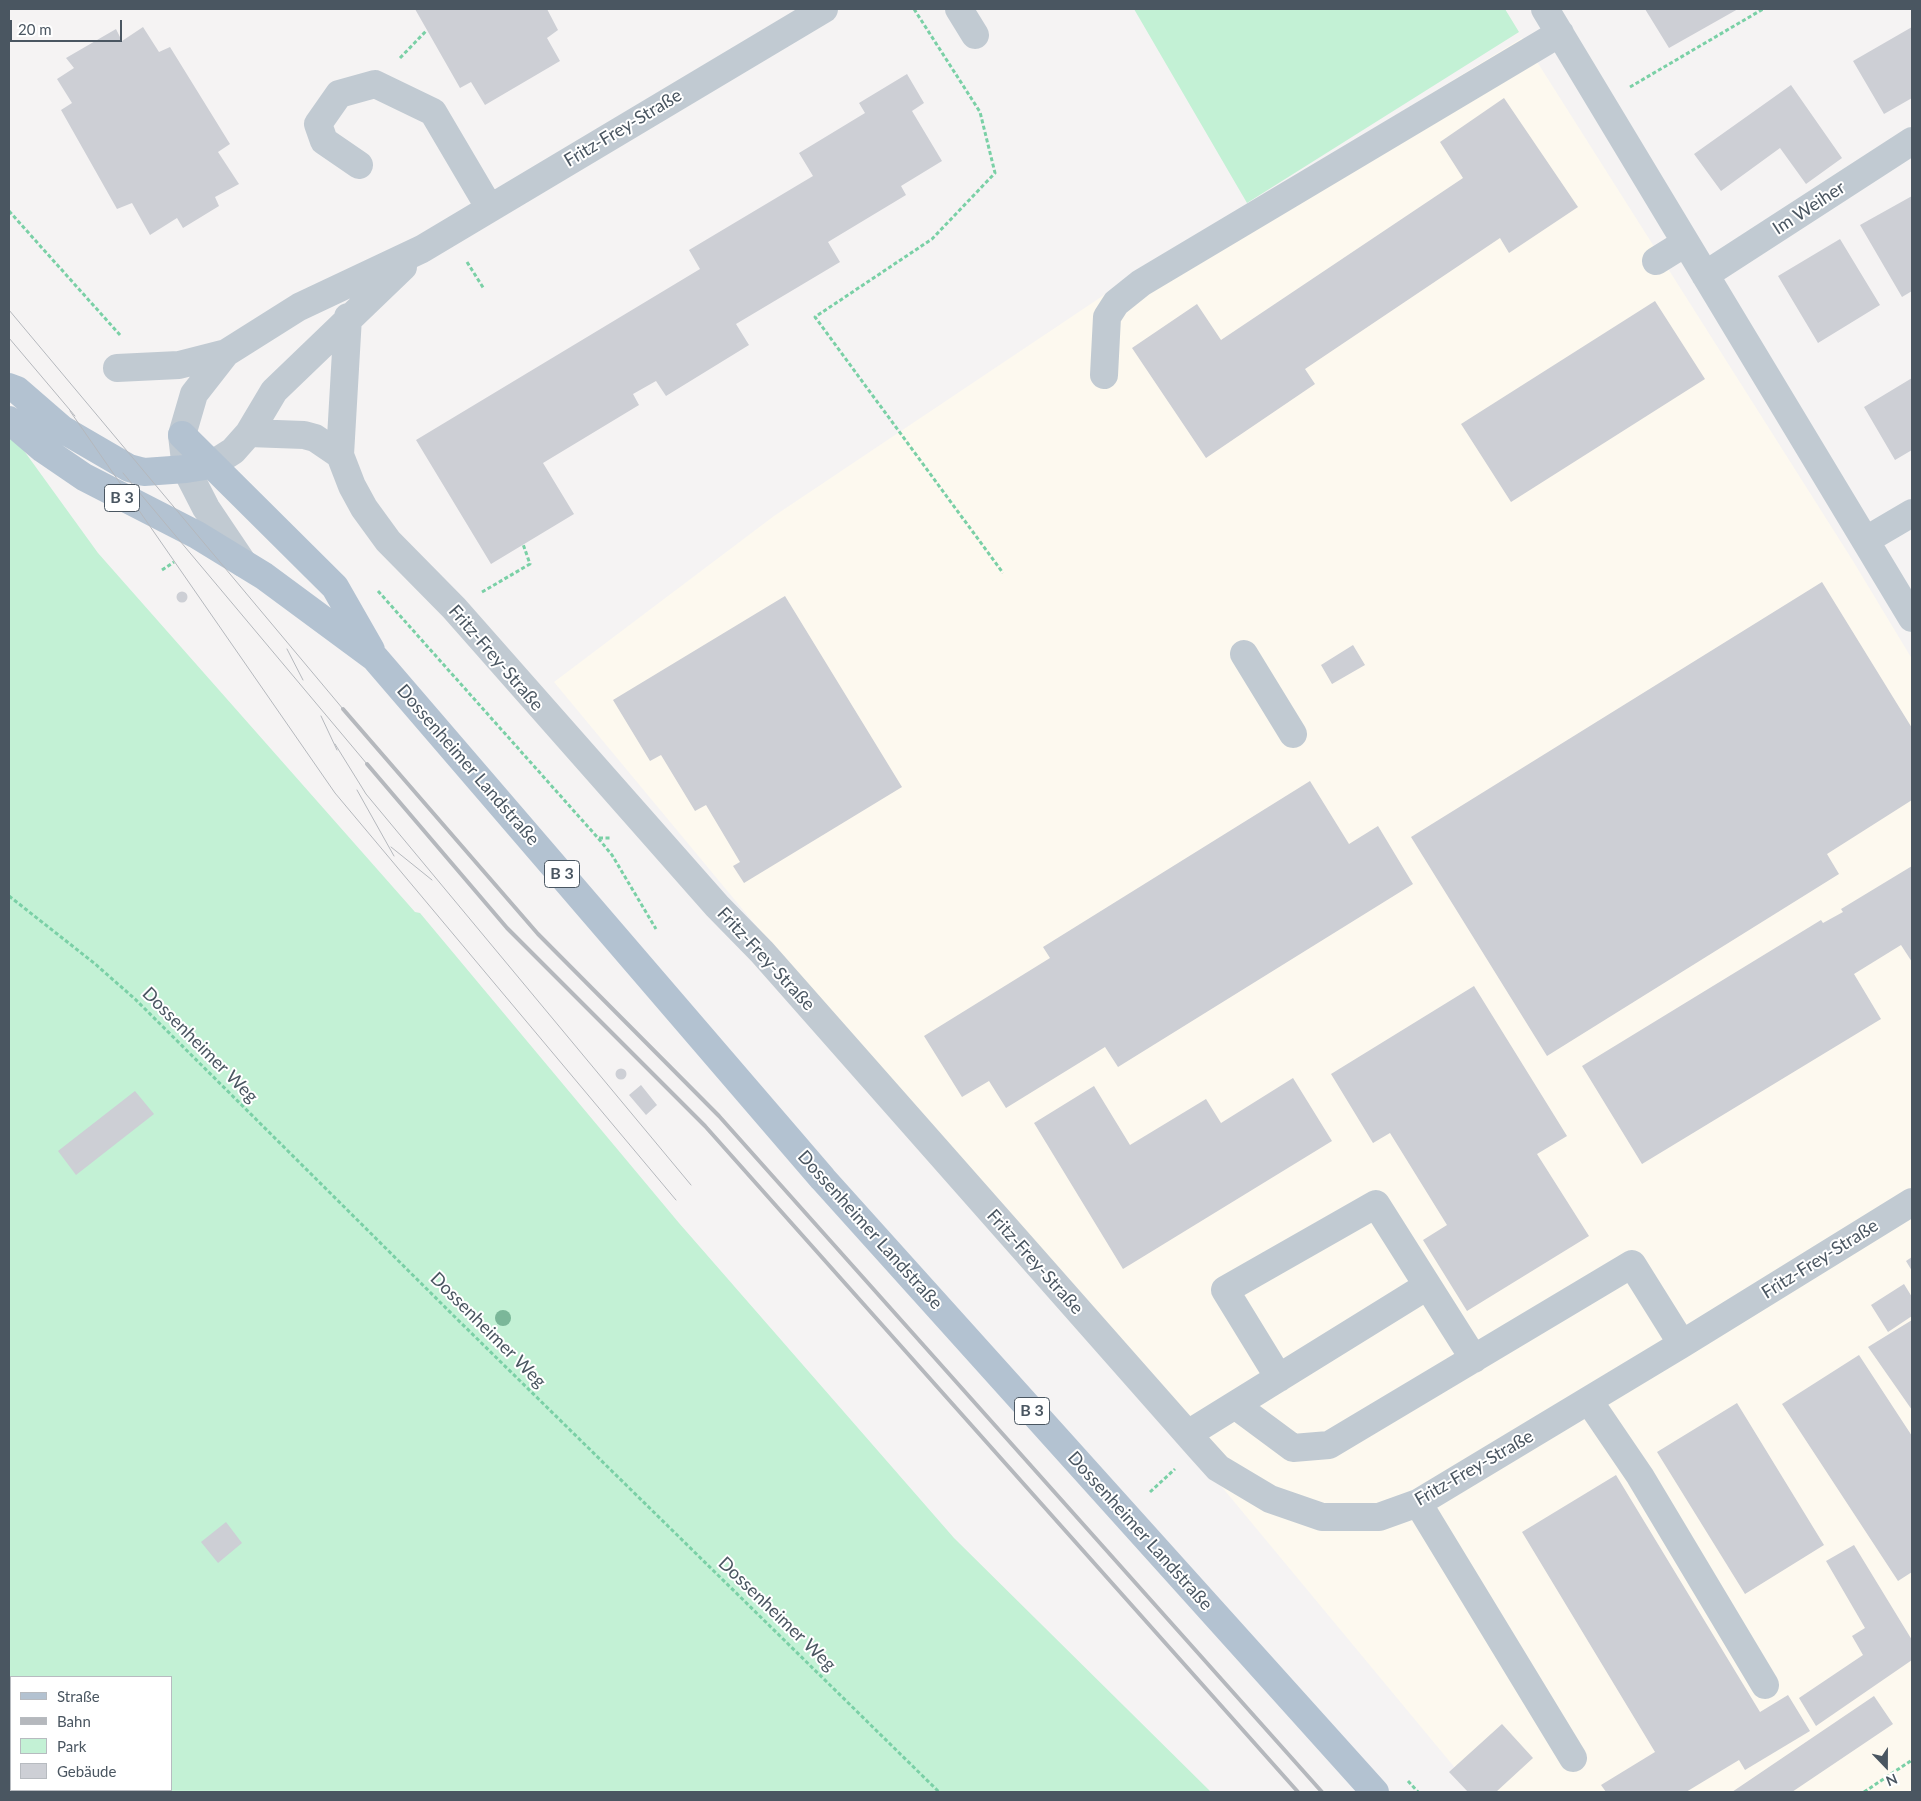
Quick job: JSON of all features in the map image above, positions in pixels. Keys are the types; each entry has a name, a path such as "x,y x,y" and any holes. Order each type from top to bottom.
{"main road":[{"name":"B 3","path":"9,387 17,390 62,429 128,468 144,472 199,467"},
{"name":"Dossenheimer Landstraße","path":"9,420 42,449 84,477 197,535 243,562 375,658"},
{"name":"Dossenheimer Landstraße","path":"199,467 335,587 375,658 823,1179 1376,1792"}],"street":[{"name":"Fritz-Frey-Straße","path":"117,368 179,365 226,352 299,307 422,249 489,207 824,9"},
{"path":"959,9 975,35"},
{"path":"1545,9 1685,243 1793,417 1912,618"},
{"path":"1104,375 1108,317 1116,303 1141,283 1560,33"},
{"path":"359,164 324,141 318,124 339,94 375,84 434,112 489,207"},
{"name":"Im Weiher","path":"1705,275 1912,141"},
{"path":"1656,261 1685,243"},
{"name":"Fritz-Frey-Straße","path":"199,467 233,451 249,433 274,391 348,317 422,249"},
{"name":"Fritz-Frey-Straße","path":"348,317 340,455 352,486 376,526 388,541 454,608 559,730 717,906 762,952 1218,1468 1270,1499 1322,1517 1378,1517 1418,1503 1589,1401 1912,1202"},
{"name":"Fritz-Frey-Straße","path":"182,435 194,394 226,352"},
{"path":"249,433 304,435 314,438 340,455"},
{"name":"Dossenheimer Landstraße","path":"182,435 199,467 206,508 243,562"},
{"path":"1866,540 1912,513"},
{"path":"1244,654 1293,734"},
{"path":"1279,1378 1225,1290 1376,1204 1474,1359"},
{"path":"1235,1405 1293,1448 1329,1445 1632,1264 1682,1344"},
{"path":"1188,1434 1427,1286"},
{"path":"1589,1401 1640,1476 1765,1685"},
{"path":"1418,1503 1573,1758"}],"path":[{"path":"914,9 980,112 995,173 932,239 815,317 1003,573"},
{"path":"1602,104 1763,9"},
{"path":"9,211 150,366"},
{"path":"454,608 530,564 523,544"},
{"path":"372,584 612,855 643,910 662,937"},
{"name":"Dossenheimer Weg","path":"9,896 94,963 135,999 458,1320 939,1792"},
{"path":"1864,1792 1912,1760"}],"shaded area":[{"path":"1522,38 1853,561 1912,659 1912,1792 1475,1792 554,682 774,516 1125,281"}],"green space":[{"path":"1134,9 1505,9 1519,32 1247,203"},
{"path":"9,430 98,553 415,912 420,913 679,1223 954,1538 1211,1792 166,1792 164,1791 172,1791 172,1676 10,1676 9,1692"},
{"path":"9,1728 10,1791 110,1792 9,1792"}],"building":[{"path":"415,9 547,9 558,30 547,38 560,61 485,105 471,82 460,88"},
{"path":"1645,9 1738,9 1669,48"},
{"path":"143,27 159,52 170,47 230,144 218,152 239,184 215,197 219,206 183,228 177,218 150,235 132,203 117,209 61,110 72,103 57,79 74,68 66,58 116,29 122,41"},
{"path":"1912,27 1912,98 1884,114 1853,61"},
{"path":"907,74 924,103 912,111 942,161 901,186 906,195 828,242 840,262 736,324 749,345 666,396 656,381 633,394 639,405 543,463 574,514 491,564 416,440 700,269 689,250 813,176 799,153 865,113 859,103"},
{"path":"1791,85 1842,158 1806,184 1780,148 1721,191 1694,154"},
{"path":"1504,98 1578,207 1509,253 1500,238 1305,369 1315,384 1206,458 1132,348 1197,304 1221,340 1463,178 1440,142"},
{"path":"1912,196 1912,291 1902,297 1860,225"},
{"path":"1840,239 1880,305 1818,343 1778,276"},
{"path":"1655,301 1705,379 1511,502 1461,424"},
{"path":"1912,378 1912,450 1895,460 1864,407"},
{"path":"1822,582 1912,728 1912,800 1827,854 1839,874 1547,1056 1411,837"},
{"path":"182,591 188,597 182,603 176,597"},
{"path":"785,596 902,787 744,883 733,866 740,862 706,805 695,811 661,755 650,761 613,700"},
{"path":"1353,645 1365,665 1332,684 1321,665"},
{"path":"1310,781 1349,844 1378,826 1413,884 1118,1067 1105,1047 1006,1108 989,1081 962,1097 924,1036 1050,958 1043,947"},
{"path":"1912,866 1912,962 1901,945 1854,974 1881,1019 1642,1164 1582,1066 1821,920 1823,923 1843,912 1841,909"},
{"path":"1474,986 1567,1136 1537,1154 1589,1236 1467,1311 1423,1240 1447,1225 1390,1133 1373,1143 1331,1074"},
{"path":"621,1068 627,1074 621,1080 615,1074"},
{"path":"1293,1078 1332,1141 1123,1269 1034,1123 1094,1086 1130,1145 1206,1099 1221,1123"},
{"path":"641,1085 657,1105 646,1115 629,1095"},
{"path":"135,1091 154,1114 76,1175 58,1151"},
{"path":"1912,1257 1912,1271 1906,1261"},
{"path":"1904,1284 1912,1297 1912,1316 1888,1332 1871,1305"},
{"path":"1912,1320 1912,1410 1868,1347"},
{"path":"1859,1355 1912,1436 1912,1572 1898,1581 1782,1404"},
{"path":"1737,1403 1824,1545 1745,1594 1657,1452"},
{"path":"1616,1475 1760,1712 1788,1695 1810,1731 1745,1770 1739,1760 1686,1792 1606,1792 1601,1785 1655,1752 1522,1532"},
{"path":"226,1522 242,1543 218,1563 201,1542"},
{"path":"1854,1545 1912,1640 1912,1660 1816,1726 1799,1698 1863,1655 1852,1636 1865,1628 1826,1561"},
{"path":"1874,1696 1893,1724 1792,1792 1732,1792"},
{"path":"1502,1724 1533,1758 1496,1792 1468,1792 1449,1772"}],"tram line":[{"path":"9,310 343,709"},
{"path":"9,338 75,416"},
{"path":"70,411 335,793 676,1200"},
{"path":"123,473 367,764"},
{"path":"287,649 303,680"},
{"path":"321,716 337,750"},
{"path":"335,744 366,794 691,1185"},
{"path":"357,790 394,856"},
{"path":"391,847 432,880"}],"railway":[{"path":"343,709 538,934 719,1116 1322,1792"},
{"path":"367,764 507,928 705,1126 1298,1792"}]}
